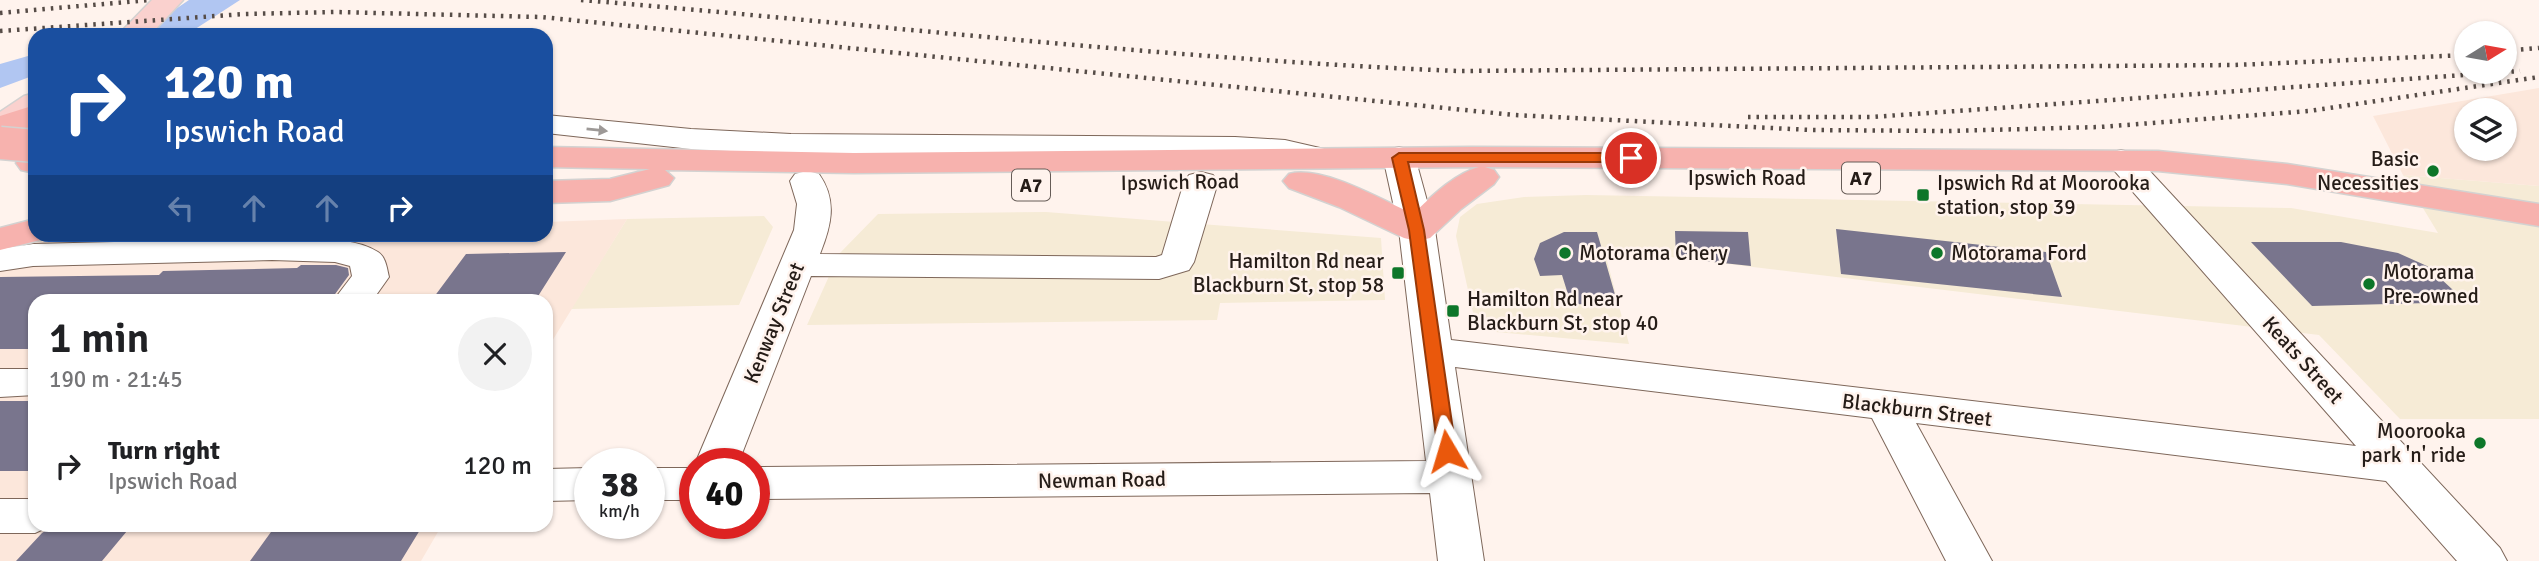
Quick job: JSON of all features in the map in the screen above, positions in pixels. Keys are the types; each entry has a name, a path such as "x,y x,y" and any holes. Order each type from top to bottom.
{"highway":[{"path":"23,155 1,132 28,118"},
{"name":"Ipswich Road","path":"553,156 1311,169 2131,171 2285,189 2539,230"},
{"name":"Ipswich Road","path":"1402,168 1482,177 1969,178 2211,165 2539,215"},
{"path":"1311,169 1352,199 1417,230 1448,201 1482,177"},
{"name":"Ipswich Road","path":"657,178 1030,185 1201,182 1311,169"},
{"name":"A7","path":"553,175 657,178"},
{"path":"553,192 610,190 657,178"},
{"path":"0,214 28,212"},
{"path":"0,239 28,232"}],"main road":[{"path":"113,28 140,0"},
{"path":"141,28 169,0"},
{"path":"1,132 28,109"}],"street":[{"name":"Ipswich Road","path":"553,125 746,143 1235,147 1285,150 1311,169"},
{"path":"1402,168 1417,230 1461,561"},
{"name":"Keats Street","path":"2131,171 2484,561"},
{"name":"Kenway Street","path":"723,448 813,230 817,211 807,181"},
{"path":"797,265 1159,268 1176,262 1180,255 1201,182"},
{"path":"0,260 33,255 272,249 338,251 367,260 371,277 358,294"},
{"name":"Blackburn Street","path":"1433,351 2400,467"},
{"path":"0,383 28,382"},
{"path":"1887,407 1969,561"},
{"name":"Newman Road","path":"770,483 1450,477"},
{"path":"553,485 574,484"},
{"path":"0,516 28,516"}],"shaded area":[{"path":"2539,88 2539,186 2403,175 2373,116 2454,102 2454,161 2517,161 2517,98 2480,98"},
{"path":"2403,175 2539,186 2539,419 2400,419 2319,335 1604,249 1629,344 1485,331 1476,326 1456,236 1460,217 1477,204 1524,197 1586,195 2291,208 2438,233"},
{"path":"1046,212 1381,238 1385,300 1220,303 1217,320 807,325 839,254 878,214"},
{"path":"764,216 773,227 739,305 571,309 627,219"},
{"path":"627,219 553,340 553,294 28,294 28,532 438,532 421,561 0,561 0,251 37,242 553,242 553,222"}],"water":[{"path":"189,0 240,0 197,28 153,28 158,21"},
{"path":"28,56 28,78 0,88 0,64"}],"building":[{"path":"1836,229 2046,252 2062,297 1841,274"},
{"path":"1675,231 1748,232 1751,266 1676,258"},
{"path":"1564,232 1597,232 1618,305 1571,304 1562,275 1540,276 1534,259 1540,243"},
{"name":"Motorama Pre-owned","path":"2251,242 2341,242 2398,253 2427,266 2466,302 2312,306"},
{"path":"566,252 539,294 436,294 466,254"},
{"path":"301,265 336,265 348,268 349,275 335,294 28,294 28,349 0,349 0,277 159,275 163,271 297,268"},
{"path":"0,401 28,401 28,471 0,471"},
{"path":"126,532 102,561 16,561 42,533"},
{"path":"271,532 419,532 401,561 250,561"}],"railway":[{"path":"0,13 149,0"},
{"path":"581,0 1129,50 1458,71 2235,65 2454,56"},
{"path":"43,28 245,14 335,12 541,17 1514,115 1811,130 1949,131 2100,127 2309,111 2539,77"},
{"path":"0,31 28,29"},
{"path":"2517,50 2539,48"},
{"path":"1748,117 1872,117 2520,71"}],"place":[{"name":"Basic Necessities","path":"2433,171"},
{"name":"Ipswich Rd at Moorooka station, stop 39","path":"1923,195"},
{"name":"Motorama Chery","path":"1565,253"},
{"name":"Motorama Ford","path":"1937,253"},
{"name":"Hamilton Rd near Blackburn St, stop 58","path":"1398,273"},
{"name":"Motorama Pre-owned","path":"2369,284"},
{"name":"Hamilton Rd near Blackburn St, stop 40","path":"1453,311"},
{"name":"Moorooka park 'n' ride","path":"2480,443"}],"route":[{"path":"1447,451 1417,230 1399,158 1631,158"}]}
